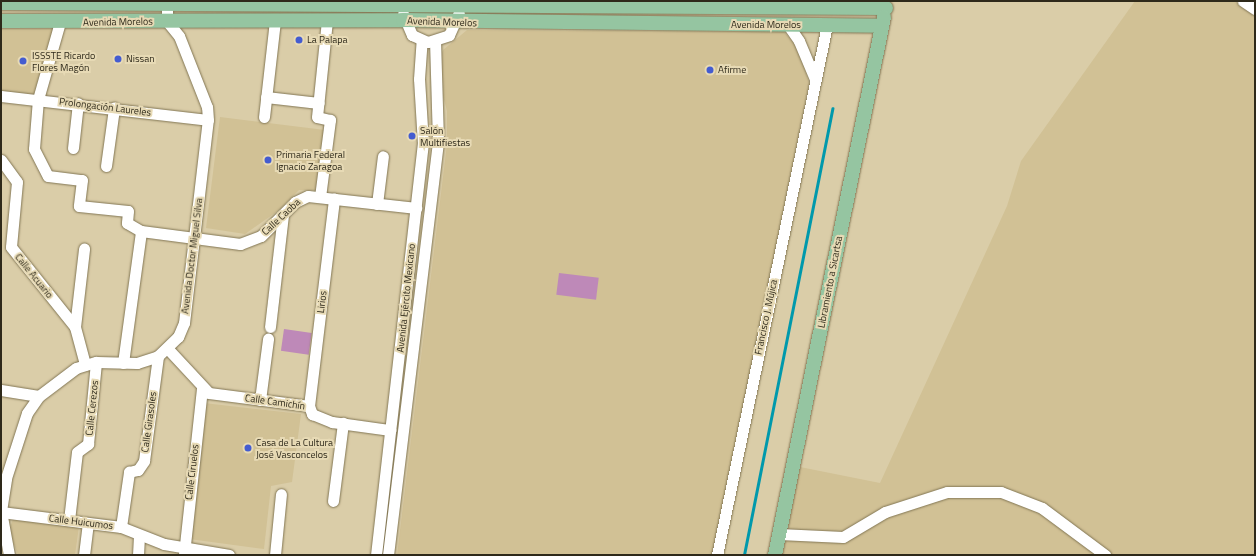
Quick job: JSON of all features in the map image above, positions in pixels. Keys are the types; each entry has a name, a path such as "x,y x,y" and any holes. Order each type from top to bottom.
{"main road":[{"name":"Avenida Morelos","path":"1,3 457,2 682,5 886,5"},
{"path":"681,24 682,5"},
{"name":"Libramiento a Sicartsa","path":"775,555 886,5"},
{"name":"Avenida Morelos","path":"1,21 403,20 458,23 882,26"}],"street":[{"path":"1243,1 1255,9"},
{"path":"297,2 297,21"},
{"path":"405,3 403,20 412,35 422,40 435,42 449,35 458,23 457,2"},
{"path":"167,3 167,21"},
{"path":"320,197 330,120 317,117 327,20"},
{"name":"Avenida Doctor Miguel Silva","path":"9,555 1,511 6,478 27,413 39,396 66,373 91,364 122,363 158,356 168,349 184,323 208,120 207,106 179,36 167,21"},
{"path":"264,117 275,21"},
{"path":"60,22 38,98 34,149 48,176 82,180 79,206 128,211 127,223 141,231 122,363"},
{"path":"788,25 799,41 815,79"},
{"name":"Francisco J. Mújica","path":"718,555 827,25"},
{"name":"Avenida Ejército Mexicano","path":"376,555 424,132 419,80 422,40"},
{"name":"Avenida Ejército Mexicano","path":"388,555 436,163 438,133 433,71 435,42"},
{"name":"Prolongación Laureles","path":"1,96 38,98 208,120"},
{"path":"266,97 319,103"},
{"path":"73,148 78,103"},
{"path":"106,166 114,108"},
{"path":"424,132 438,133"},
{"path":"377,204 383,156"},
{"name":"Calle Acuario","path":"1,160 17,182 12,247 75,327 91,364"},
{"path":"421,162 436,163"},
{"name":"Calle Caoba","path":"141,231 195,240 248,243 261,236 300,198 334,198 416,208"},
{"name":"Lirios","path":"309,406 334,198"},
{"path":"270,327 283,215"},
{"path":"75,327 84,249"},
{"path":"404,317 418,319"},
{"path":"260,400 268,339"},
{"path":"168,349 202,388"},
{"name":"Calle Girasoles","path":"121,527 128,472 138,470 144,461 158,356"},
{"name":"Calle Cerezos","path":"69,520 78,452 88,444 91,364"},
{"name":"Calle Camichín","path":"202,388 212,394 309,406 312,414 343,423 390,430"},
{"name":"Calle Ciruelos","path":"184,551 202,388"},
{"path":"1,390 39,396"},
{"path":"333,501 343,423"},
{"path":"780,534 843,537 885,512 947,492 1001,492 1042,508 1105,555"},
{"path":"275,555 281,494"},
{"path":"382,508 394,509"},
{"name":"Calle Huicumos","path":"1,511 121,527 139,536 184,551 229,555"},
{"path":"84,555 88,523"},
{"path":"138,555 139,536"}],"shaded area":[{"path":"1135,1 1255,1 1255,555 779,555 800,467 880,483 1007,206 1021,161"},
{"name":"ISSSTE Ricardo Flores Magón","path":"1,29 55,29 36,95 1,93"},
{"path":"467,30 784,32 798,48 809,83 713,555 397,555 447,144 447,111 440,84 441,56 443,50"},
{"name":"Primaria Federal Ignacio Zaragoa","path":"220,117 325,130 318,190 299,190 279,210 245,234 206,228"},
{"path":"559,273 599,278 596,300 556,295"},
{"path":"284,329 312,333 309,355 281,351"},
{"name":"Casa de La Cultura José Vasconcelos","path":"204,403 301,414 292,482 271,486 264,549 189,539"},
{"path":"13,519 79,526 75,555 18,555 9,531"}],"waterway":[{"path":"744,555 832,109"}],"place":[{"name":"La Palapa","path":"299,40"},
{"name":"Nissan","path":"118,59"},
{"name":"ISSSTE Ricardo Flores Magón","path":"23,61"},
{"name":"Afirme","path":"710,70"},
{"name":"Salón Multifiestas","path":"412,136"},
{"name":"Primaria Federal Ignacio Zaragoa","path":"268,160"},
{"name":"Casa de La Cultura José Vasconcelos","path":"248,448"}]}
